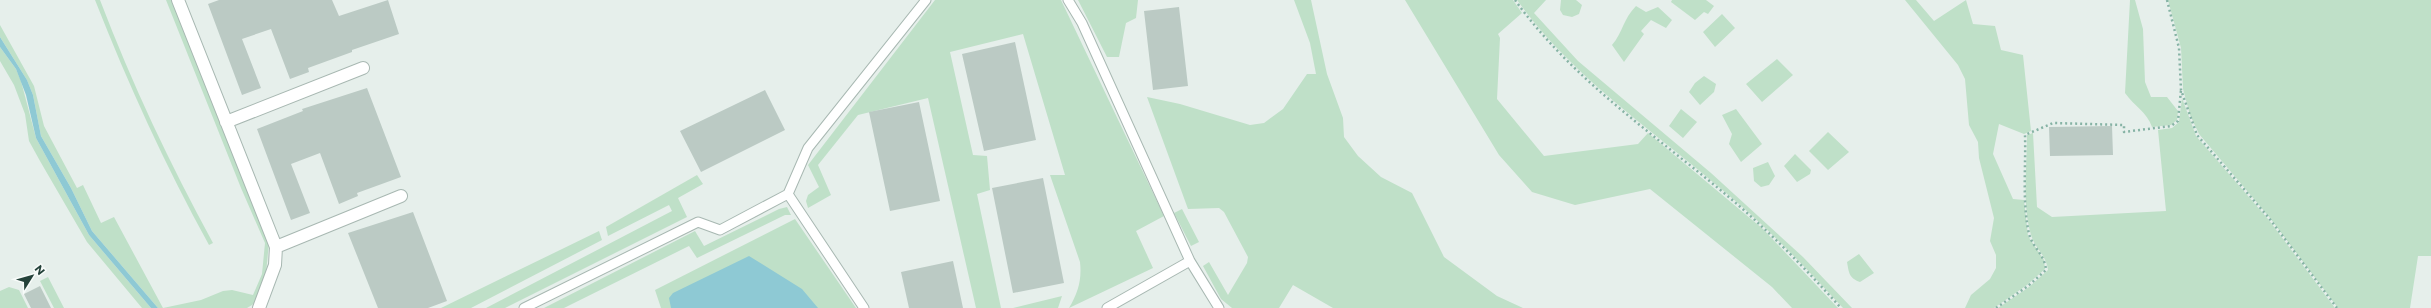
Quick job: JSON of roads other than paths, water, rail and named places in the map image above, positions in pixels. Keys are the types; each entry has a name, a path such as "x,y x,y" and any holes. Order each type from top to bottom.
{"street":[{"path":"178,0 276,247 275,265 259,308"},
{"path":"226,122 362,68"},
{"path":"276,247 401,196"}],"lane":[{"path":"524,308 698,222 720,230 788,194 808,148 926,0"},
{"path":"1068,0 1082,22 1190,261 1219,308"},
{"path":"788,194 864,308"},
{"path":"1107,308 1190,261"}],"water":[{"path":"0,37 27,80 33,95 41,136 71,188 92,231 158,308 151,308 89,235 36,138 26,95 16,69 0,47"},
{"path":"749,256 802,289 818,308 671,308 669,298 673,293"}]}
